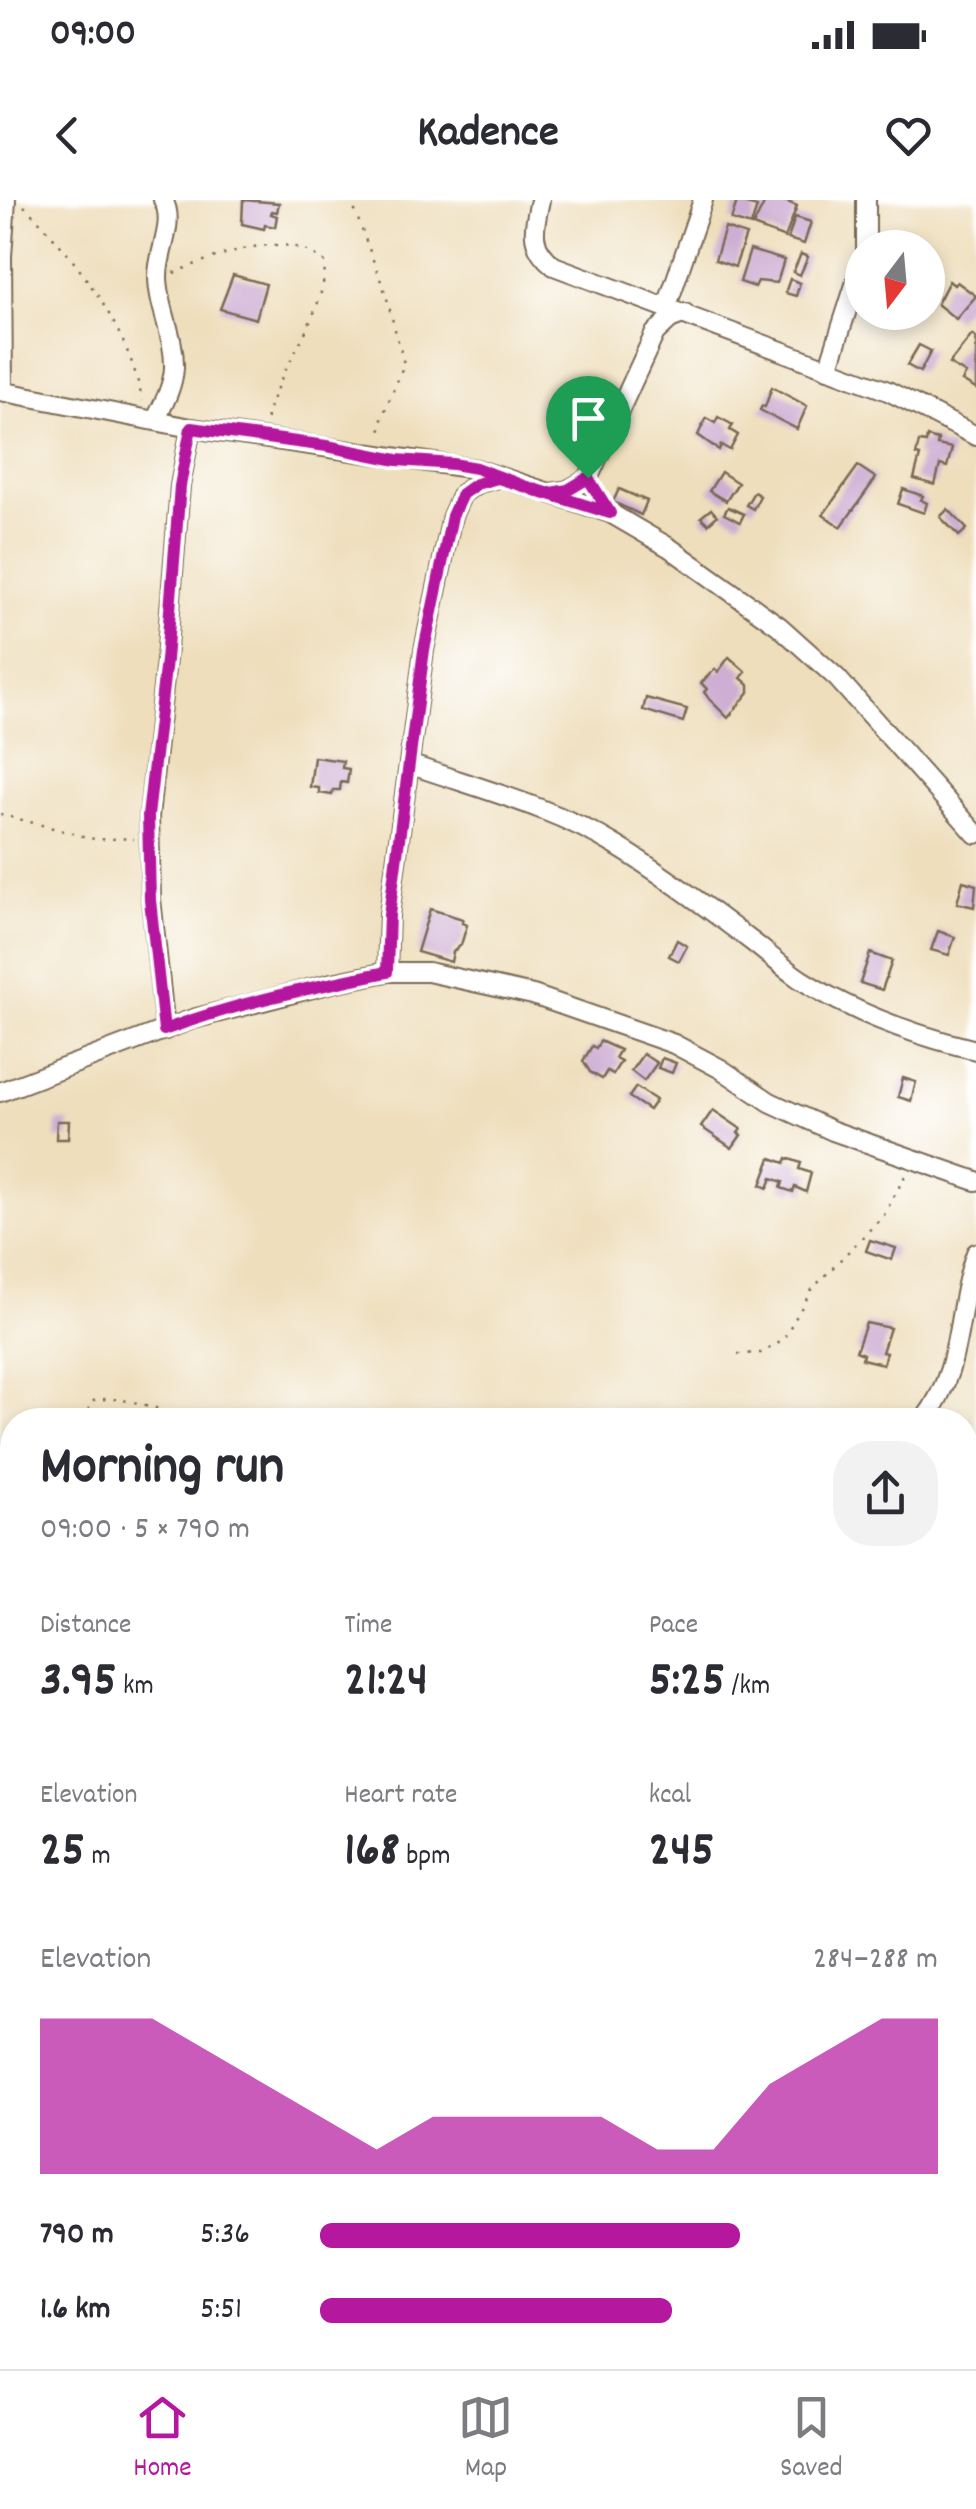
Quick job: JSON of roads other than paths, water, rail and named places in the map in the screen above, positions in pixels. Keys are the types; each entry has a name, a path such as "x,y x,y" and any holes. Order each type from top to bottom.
{"street":[{"path":"6,200 2,391 191,428 397,460 453,464 610,513 670,548 779,626 836,678 976,834"},
{"path":"150,418 169,390 174,369 158,280 168,222 163,200"},
{"path":"540,200 534,230 541,256 554,266 888,391 976,436"},
{"path":"545,494 568,490 588,478 655,333 676,310 703,200"},
{"path":"866,200 866,230"},
{"path":"636,295 655,333"},
{"path":"828,369 845,316"},
{"path":"164,1030 150,900 150,789 166,660 180,486 191,428"},
{"path":"387,972 389,915 424,650 452,516 462,494 476,484 498,478"},
{"path":"588,478 610,513"},
{"path":"409,764 548,813 612,844 832,998 926,1038 976,1050"},
{"path":"0,1092 164,1030 294,993 387,972 428,972 533,996 674,1044 721,1068 770,1102 834,1132 976,1181"},
{"path":"930,1408 947,1377 960,1336 964,1285 976,1253"}]}
